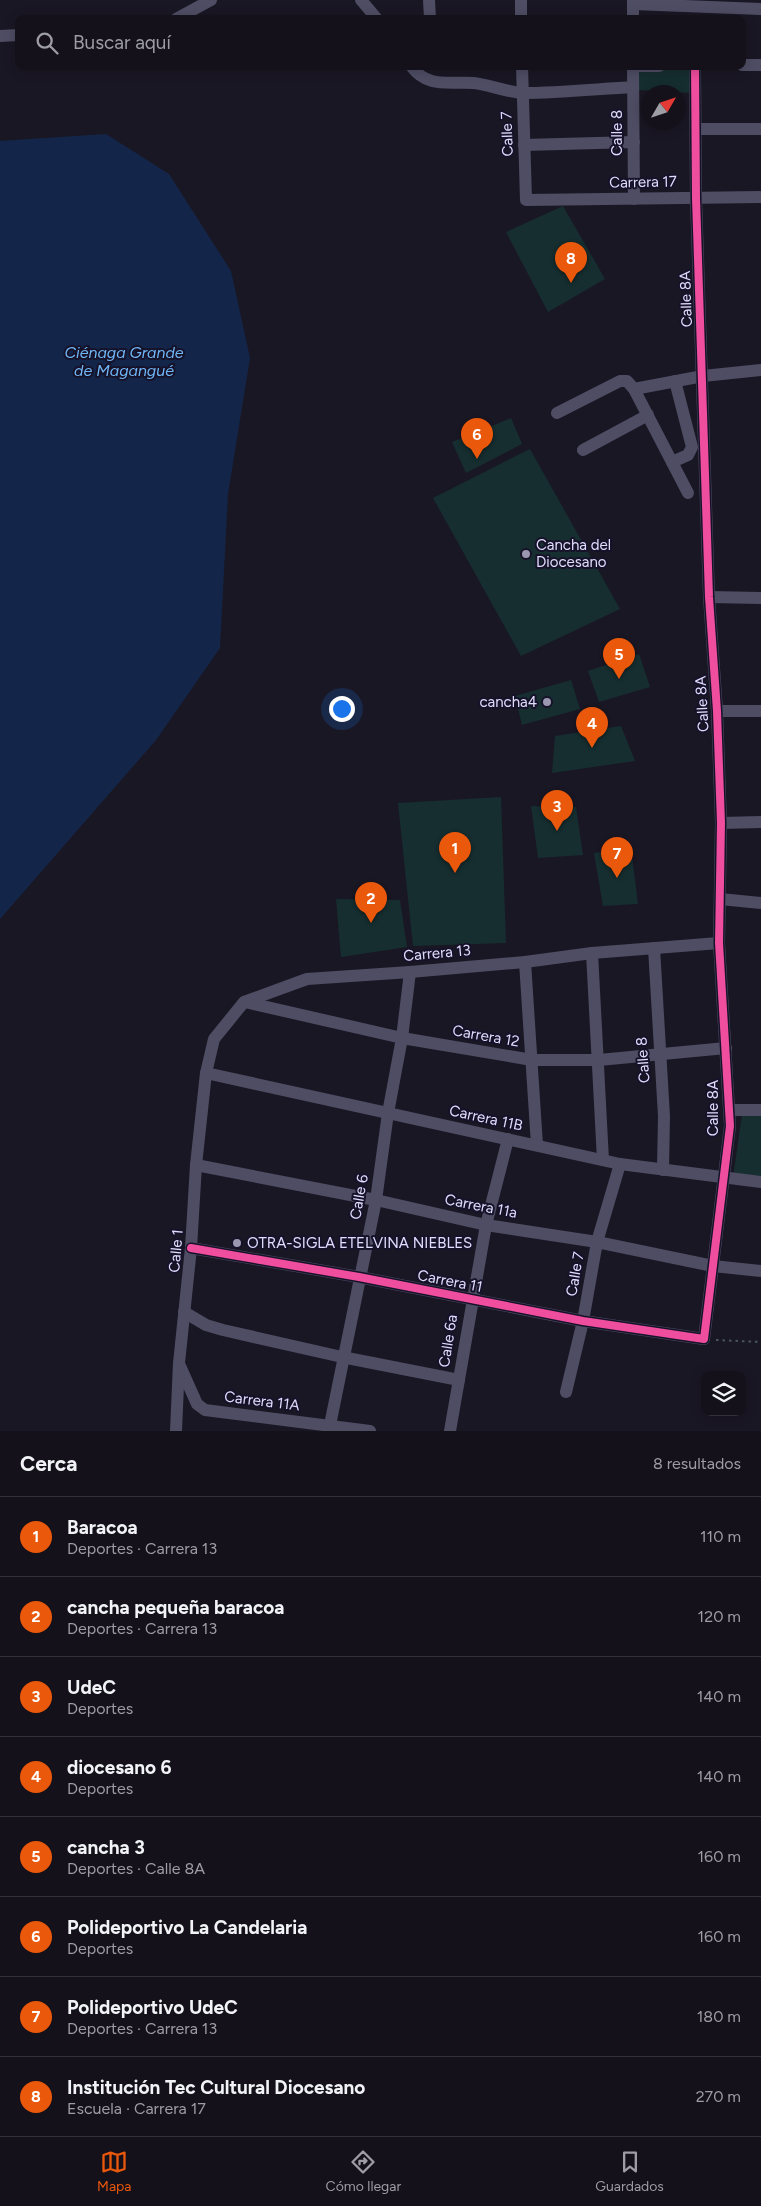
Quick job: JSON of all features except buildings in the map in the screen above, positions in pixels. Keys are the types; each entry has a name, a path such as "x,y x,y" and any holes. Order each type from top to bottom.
{"street":[{"path":"183,15 211,0"},
{"path":"361,0 373,15"},
{"path":"429,0 430,15"},
{"path":"521,0 522,15"},
{"path":"633,15 633,2 693,3 761,9"},
{"path":"0,36 15,35"},
{"path":"746,66 761,65"},
{"path":"414,70 419,77 425,80 472,83 522,92 633,87"},
{"name":"Calle 7","path":"522,70 526,200"},
{"name":"Calle 8","path":"633,70 634,199"},
{"name":"Calle 8A","path":"695,70 696,198 709,597 717,711 721,823 719,944 730,1126 704,1339"},
{"path":"696,129 761,129"},
{"path":"524,144 634,142"},
{"name":"Carrera 17","path":"526,200 761,197"},
{"path":"634,389 703,376 761,370"},
{"path":"557,413 620,381 627,381 634,389 688,493"},
{"path":"672,462 688,455 692,447 675,381"},
{"path":"583,450 648,415"},
{"path":"709,597 761,598"},
{"path":"717,711 761,711"},
{"path":"721,823 761,822"},
{"path":"720,899 761,903"},
{"name":"Carrera 13","path":"244,1002 307,979 525,962 592,953 719,944"},
{"name":"Calle 8","path":"654,948 664,1116 662,1170"},
{"path":"592,953 603,1160"},
{"path":"525,962 536,1145"},
{"name":"Calle 6","path":"330,1425 342,1357 376,1200 388,1113 402,1038 410,972"},
{"path":"206,1073 214,1039 244,1002"},
{"name":"Carrera 12","path":"244,1002 402,1038 532,1060 599,1060 726,1048"},
{"name":"Carrera 11B","path":"206,1073 620,1164 761,1182"},
{"name":"Calle 1","path":"176,1431 179,1363 206,1073"},
{"path":"729,1110 761,1110"},
{"name":"Calle 6a","path":"450,1431 486,1224 508,1139"},
{"name":"Calle 7","path":"566,1392 583,1321 597,1242 620,1164"},
{"name":"Carrera 11a","path":"196,1165 376,1200 486,1224 597,1242 713,1266 761,1271"},
{"name":"Carrera 11","path":"191,1248 359,1277 583,1321 704,1339"},
{"path":"184,1312 206,1325 342,1357 458,1380"},
{"name":"Carrera 11A","path":"179,1363 197,1404 206,1410 370,1431"}],"path":[{"path":"704,1339 761,1342"}],"green space":[{"path":"689,70 689,93 686,93 686,85 641,85 641,90 639,90 639,71"},
{"path":"563,206 605,279 548,312 506,232"},
{"path":"511,418 522,444 466,473 452,442"},
{"name":"Cancha del Diocesano","path":"530,449 620,609 521,656 433,498"},
{"path":"639,654 650,687 599,702 588,671"},
{"name":"cancha4","path":"571,680 580,709 522,725 515,696"},
{"path":"621,726 635,761 552,773 555,736"},
{"path":"501,797 506,943 413,946 398,803"},
{"path":"531,806 576,807 583,855 538,858"},
{"path":"631,847 638,904 603,906 594,853"},
{"path":"336,899 400,900 407,947 341,957"},
{"path":"742,1115 761,1115 761,1180 733,1177"}],"water":[{"name":"Ciénaga Grande de Magangué","path":"106,134 169,174 231,271 250,358 228,494 220,648 156,740 0,919 0,141"}],"cycle path":[{"path":"191,1248 359,1277 583,1321 704,1339 730,1126 719,943 721,823 717,711 709,597 696,198 695,70"}],"place":[{"name":"Institución Tec Cultural Diocesano","path":"571,283"},
{"name":"Polideportivo La Candelaria","path":"477,459"},
{"name":"Cancha del Diocesano","path":"526,554"},
{"name":"cancha 3","path":"619,679"},
{"name":"cancha4","path":"547,702"},
{"name":"diocesano 6","path":"592,748"},
{"name":"UdeC","path":"557,831"},
{"name":"Baracoa","path":"455,873"},
{"name":"Polideportivo UdeC","path":"617,878"},
{"name":"cancha pequeña baracoa","path":"371,923"},
{"name":"OTRA-SIGLA ETELVINA NIEBLES","path":"237,1243"}]}
